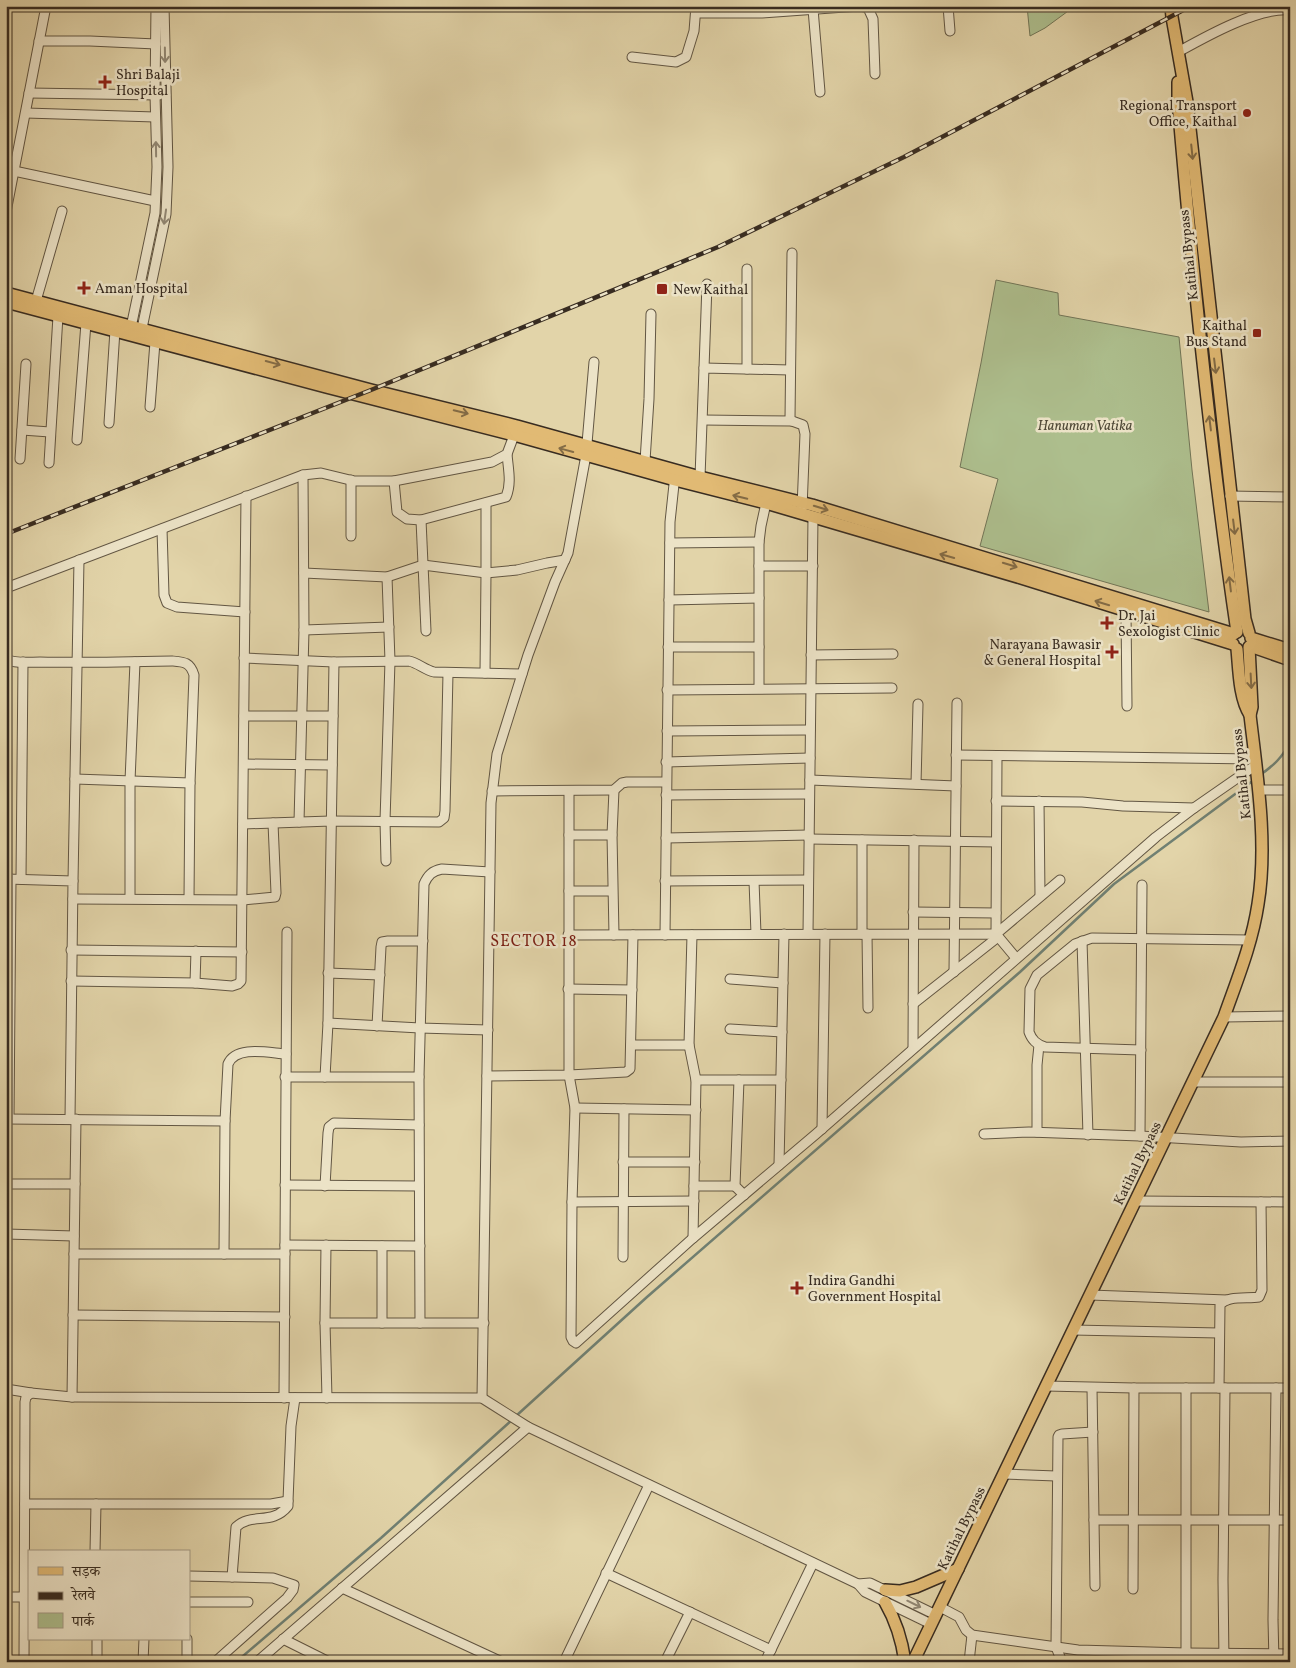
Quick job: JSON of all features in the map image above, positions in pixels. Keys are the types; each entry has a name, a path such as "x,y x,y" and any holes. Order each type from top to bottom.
{"main road":[{"name":"Katihal Bypass","path":"913,1662 1224,1017 1248,952 1258,903 1261,863 1258,787 1250,715 1245,708 1238,670 1245,619 1187,102 1171,6"},
{"name":"Katihal Bypass","path":"1178,52 1178,102 1193,274 1218,491 1242,640"},
{"path":"6,293 135,332 371,390 675,475 766,503 806,511 1242,640 1290,660"},
{"path":"6,302 115,330 135,332 154,342 516,431"},
{"path":"587,450 645,461 675,475 700,477 1126,611 1290,650"},
{"path":"905,1662 902,1640 885,1596 916,1587 958,1569"}],"street":[{"path":"6,212 46,6"},
{"path":"135,332 155,202 157,167 155,95 156,6"},
{"path":"135,332 166,214 168,167 164,6"},
{"path":"632,57 676,62 686,58 691,44 697,10 813,9 860,6 868,8 873,19 875,74"},
{"path":"948,6 950,31"},
{"path":"813,9 820,92"},
{"path":"1178,52 1251,17 1289,9"},
{"path":"39,41 156,44"},
{"path":"29,94 166,95"},
{"path":"26,113 156,117"},
{"path":"14,172 155,202"},
{"path":"36,301 62,211"},
{"path":"792,252 790,370 790,419 792,421"},
{"path":"747,269 747,369"},
{"path":"700,477 707,284"},
{"path":"645,461 650,399 651,314"},
{"path":"48,463 58,316"},
{"path":"77,440 86,323"},
{"path":"109,423 115,330"},
{"path":"150,407 154,342"},
{"path":"482,1398 492,791 497,754 522,674 571,540 587,450 594,362"},
{"path":"20,459 26,364"},
{"path":"704,368 790,370"},
{"path":"703,420 792,421 803,425 805,434 806,511 813,566 808,934"},
{"path":"22,430 50,432"},
{"path":"394,481 397,512 407,519 421,520 506,497 508,490 507,454 516,431"},
{"path":"6,588 303,475 321,473 351,480 394,481 492,462 507,454"},
{"path":"299,822 304,630 303,475"},
{"path":"664,935 670,544 671,504 675,475"},
{"path":"351,480 351,536"},
{"path":"71,981 195,983 232,986 241,981 246,496"},
{"path":"1230,496 1290,497"},
{"path":"485,673 486,503"},
{"path":"759,688 759,542 766,503"},
{"path":"421,520 426,631"},
{"path":"162,529 164,595 167,603 176,607 245,612"},
{"path":"670,544 759,542"},
{"path":"72,1397 75,1184 71,950 79,560"},
{"path":"304,573 387,576 423,565 486,573 517,570 565,560"},
{"path":"759,566 813,566"},
{"path":"386,861 385,821 390,661 387,576"},
{"path":"669,600 759,598"},
{"path":"1126,611 1127,706"},
{"path":"304,630 389,627"},
{"path":"668,647 759,647"},
{"path":"811,655 892,654"},
{"path":"244,658 334,662 409,661 414,662 427,671 522,674"},
{"path":"6,659 23,662 185,662 189,664 194,675 190,783 189,899"},
{"path":"21,879 23,662"},
{"path":"130,898 130,781 135,662"},
{"path":"325,1077 328,1023 334,662"},
{"path":"243,824 331,821 439,822 444,818 448,673"},
{"path":"667,690 892,688"},
{"path":"954,972 957,703"},
{"path":"916,784 918,704"},
{"path":"244,716 332,716"},
{"path":"666,731 810,730"},
{"path":"956,755 1256,764"},
{"path":"997,756 997,935 1016,958"},
{"path":"666,762 810,758"},
{"path":"244,764 332,766"},
{"path":"569,791 568,1075 574,1108 571,1337 576,1343 693,1238 822,1129 1156,837 1256,764"},
{"path":"75,779 190,783"},
{"path":"810,780 956,786"},
{"path":"492,791 614,790 622,783 627,782 666,782"},
{"path":"1258,787 1290,790"},
{"path":"614,790 612,834 614,935"},
{"path":"666,795 809,794"},
{"path":"996,801 1082,802 1123,806 1194,808"},
{"path":"1039,802 1040,896"},
{"path":"73,899 243,900 275,897 273,823"},
{"path":"569,834 612,834"},
{"path":"666,838 809,837 862,840 996,842"},
{"path":"862,840 868,1008"},
{"path":"913,1048 912,934 914,840"},
{"path":"420,1323 419,1078 424,884 428,876 435,870 490,872"},
{"path":"73,881 9,879 8,1119 226,1121"},
{"path":"665,881 808,880"},
{"path":"913,1004 954,972 1060,880"},
{"path":"754,881 756,934"},
{"path":"1140,1136 1142,885"},
{"path":"569,891 612,891"},
{"path":"913,912 996,913"},
{"path":"284,1398 287,932"},
{"path":"780,1165 784,934"},
{"path":"822,1129 825,934"},
{"path":"568,935 997,935"},
{"path":"487,1076 568,1075 626,1072 630,1069 633,935"},
{"path":"692,935 689,1045 696,1080 693,1238"},
{"path":"1141,1050 1045,1047 1039,1045 1029,1032 1030,989 1032,982 1043,970 1075,944 1092,938 1250,940"},
{"path":"378,1026 382,942 423,941"},
{"path":"1082,941 1088,1135"},
{"path":"71,950 242,952"},
{"path":"195,983 196,951"},
{"path":"328,972 380,975"},
{"path":"730,979 783,983"},
{"path":"568,989 632,990"},
{"path":"1224,1017 1290,1016"},
{"path":"328,1023 488,1030"},
{"path":"730,1029 782,1032"},
{"path":"631,1045 689,1045"},
{"path":"1037,1132 1037,1065 1039,1045"},
{"path":"224,1254 228,1064 231,1058 240,1053 286,1054"},
{"path":"286,1077 419,1078"},
{"path":"696,1080 781,1080"},
{"path":"735,1186 739,1080"},
{"path":"1192,1082 1290,1082"},
{"path":"574,1108 696,1110"},
{"path":"623,1257 624,1109"},
{"path":"325,1186 328,1133 329,1127 334,1123 419,1125"},
{"path":"984,1134 1037,1132 1241,1142 1290,1141"},
{"path":"623,1162 695,1162"},
{"path":"6,1184 75,1184"},
{"path":"285,1185 420,1186"},
{"path":"694,1186 735,1186 744,1195"},
{"path":"1136,1200 1290,1202"},
{"path":"572,1202 694,1201"},
{"path":"1090,1295 1227,1300 1259,1297 1261,1293 1261,1202"},
{"path":"6,1234 74,1236"},
{"path":"74,1254 224,1254 326,1245 420,1246"},
{"path":"326,1245 327,1398"},
{"path":"382,1246 382,1323"},
{"path":"1224,1658 1222,1388 1219,1332 1220,1305 1227,1300"},
{"path":"73,1315 285,1317"},
{"path":"326,1323 484,1323"},
{"path":"1073,1330 1219,1332"},
{"path":"1046,1386 1092,1388 1290,1388"},
{"path":"1092,1388 1095,1586"},
{"path":"1133,1589 1134,1388"},
{"path":"1186,1388 1186,1658"},
{"path":"1274,1658 1276,1388"},
{"path":"6,1389 72,1397 482,1398 524,1425 858,1584 870,1583 885,1596 936,1616 959,1617 966,1630 972,1635 1078,1650 1186,1658 1274,1658 1290,1654"},
{"path":"24,1662 25,1402 26,1397 31,1393"},
{"path":"232,1577 236,1527 242,1522 278,1516 288,1506 291,1426 295,1398"},
{"path":"257,1662 524,1425"},
{"path":"1062,1662 1056,1647 1056,1476 1059,1435 1093,1432"},
{"path":"1004,1474 1056,1476"},
{"path":"564,1662 649,1485"},
{"path":"25,1504 271,1504 288,1501"},
{"path":"96,1504 96,1550"},
{"path":"1094,1520 1290,1520"},
{"path":"765,1662 813,1563"},
{"path":"606,1573 771,1650"},
{"path":"190,1576 273,1578 294,1584 287,1598 215,1662"},
{"path":"342,1588 502,1662"},
{"path":"6,1597 25,1597"},
{"path":"190,1602 248,1602"},
{"path":"665,1662 690,1612"},
{"path":"969,1662 972,1635"},
{"path":"283,1639 329,1662"},
{"path":"97,1640 97,1662"},
{"path":"143,1662 144,1640"},
{"path":"187,1640 187,1662"}],"green space":[{"path":"1027,6 1075,6 1045,28 1030,36"},
{"name":"Hanuman Vatika","path":"996,280 1058,293 1059,315 1179,337 1192,470 1209,612 980,546 998,479 960,467"}],"waterway":[{"path":"1260,775 1277,761 1290,742"},
{"path":"516,1416 647,1297 1020,972 1114,884 1254,780"},
{"path":"236,1662 381,1538 512,1420"}],"railway":[{"path":"6,534 371,390 718,247 904,157 1191,6"}],"place":[{"name":"Shri Balaji Hospital","path":"105,82"},
{"name":"Regional Transport Office, Kaithal","path":"1247,113"},
{"name":"Aman Hospital","path":"84,288"},
{"name":"New Kaithal","path":"662,289"},
{"name":"Kaithal Bus Stand","path":"1257,333"},
{"name":"Dr. Jai Sexologist Clinic","path":"1107,623"},
{"name":"Narayana Bawasir & General Hospital","path":"1112,652"},
{"name":"Indira Gandhi Government Hospital","path":"797,1288"}],"district":[{"name":"SECTOR 18","path":"534,940"}]}
